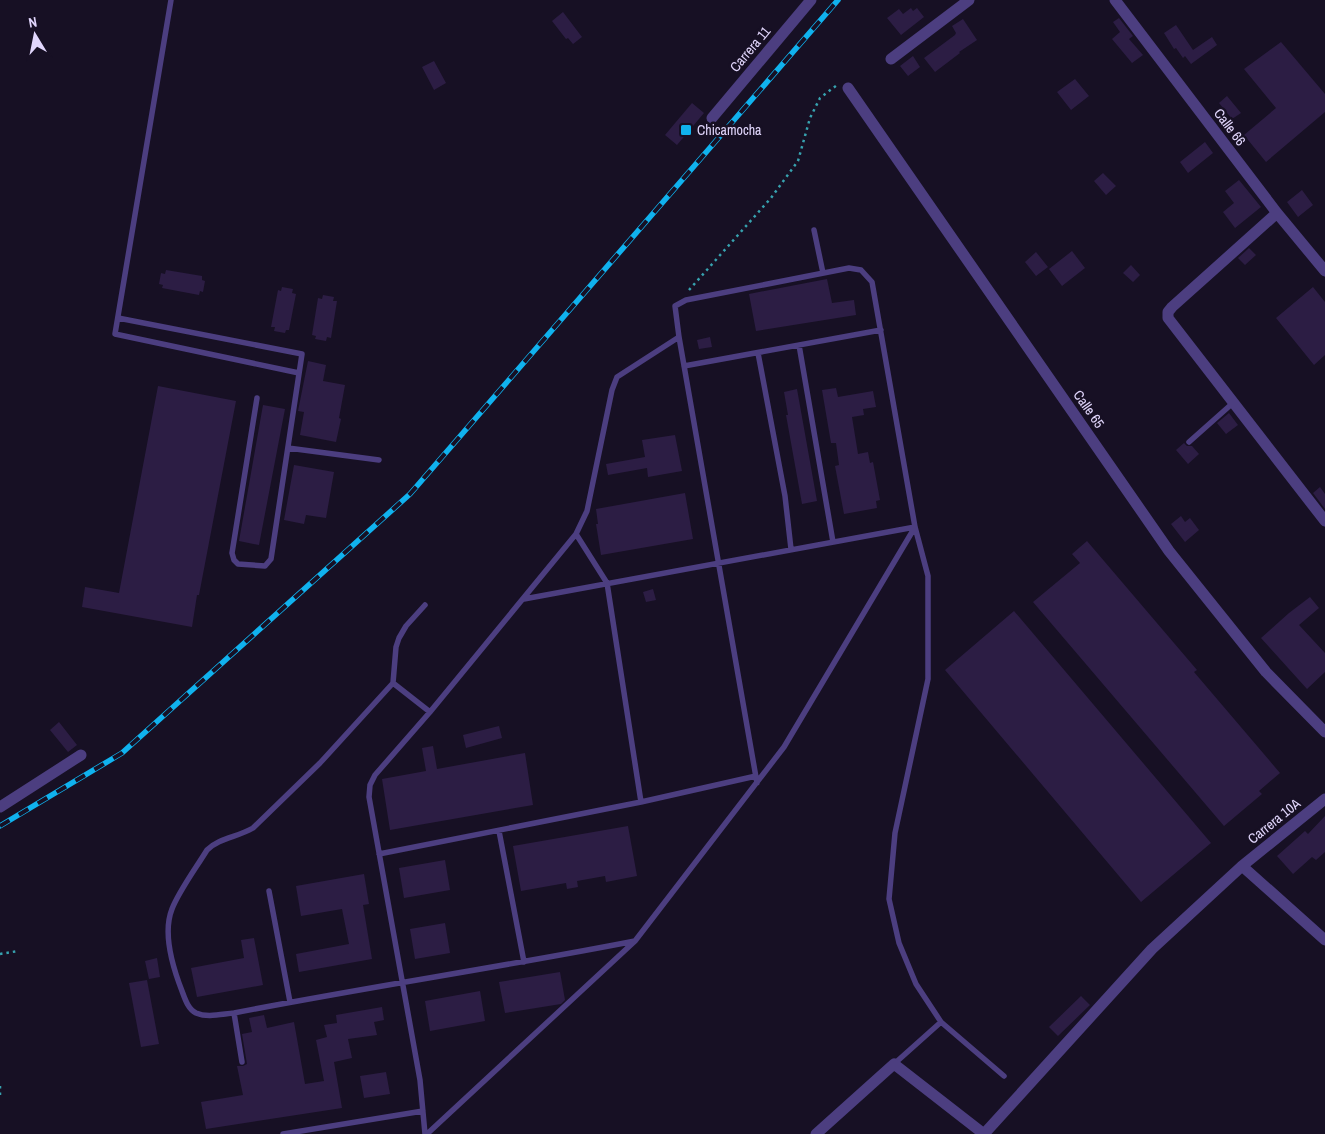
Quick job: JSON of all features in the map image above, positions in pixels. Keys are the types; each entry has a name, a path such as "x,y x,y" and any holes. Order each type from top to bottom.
{"street":[{"name":"Carrera 11","path":"712,118 812,0"},
{"path":"891,59 969,0"},
{"name":"Calle 66","path":"1115,0 1277,213 1325,271"},
{"name":"Calle 65","path":"848,88 1169,551 1266,672 1325,732"},
{"path":"1277,213 1168,312 1168,318 1325,521"},
{"path":"0,806 81,755"},
{"name":"Carrera 10A","path":"894,1064 984,1134 1152,950 1242,866 1325,799"},
{"path":"1242,866 1325,940"},
{"path":"816,1134 894,1064"}],"lane":[{"path":"172,0 115,334 299,372"},
{"path":"814,230 823,273"},
{"path":"757,783 678,337 675,306 686,300 848,268 861,270 872,282 882,330 915,527 928,576 928,680 895,833 889,899 899,943 916,984 941,1022 1004,1076"},
{"path":"118,318 302,354 271,559 265,566 238,564 234,560 232,553 256,398"},
{"path":"684,366 882,330"},
{"path":"426,1134 420,1080 369,797 370,785 375,775 430,712 576,534 587,512 612,390 617,377 678,337"},
{"path":"799,345 833,542"},
{"path":"758,353 785,496 791,549"},
{"path":"1189,442 1234,402"},
{"path":"288,448 379,460"},
{"path":"523,599 915,527"},
{"path":"426,1134 635,941 784,747 915,527"},
{"path":"576,534 607,583 641,802"},
{"path":"425,605 406,626 399,638 396,647 393,683 320,763 253,828 242,835 214,844 207,850 171,910 169,950 173,968 189,1008 196,1013 208,1016 234,1013 635,941"},
{"path":"393,683 430,712"},
{"path":"379,854 641,802 756,776"},
{"path":"499,831 524,962"},
{"path":"269,891 290,1002"},
{"path":"234,1013 242,1062"},
{"path":"894,1064 941,1022"},
{"path":"283,1134 423,1111"}],"path":[{"path":"675,306 771,198 798,161 810,118 820,98 836,86 842,84 848,88"},
{"path":"0,954 18,951"},
{"path":"0,1086 0,1096"}],"building":[{"path":"911,8 913,11 917,8 924,17 901,35 887,18 899,9 903,14"},
{"path":"563,12 582,37 573,44 568,38 566,39 552,21"},
{"path":"1119,18 1133,36 1129,39 1143,55 1132,63 1112,39 1120,32 1113,22"},
{"path":"963,19 977,40 935,72 924,58 955,35 956,33 952,26"},
{"path":"1176,25 1193,50 1212,37 1217,45 1191,64 1185,56 1183,58 1176,48 1174,49 1164,33"},
{"path":"1281,42 1325,94 1325,112 1266,162 1244,135 1276,108 1244,69"},
{"path":"913,56 920,67 908,76 900,66"},
{"path":"434,61 446,83 434,90 422,67"},
{"path":"1075,79 1089,96 1071,110 1057,92"},
{"path":"1227,96 1241,113 1232,119 1219,103"},
{"path":"692,103 704,113 677,145 665,135"},
{"path":"1205,142 1213,153 1188,173 1180,162"},
{"path":"1103,173 1116,186 1106,195 1094,181"},
{"path":"1239,180 1261,207 1235,228 1223,212 1234,203 1225,191"},
{"path":"1302,190 1313,205 1298,217 1287,202"},
{"path":"1249,248 1256,255 1245,265 1238,258"},
{"path":"1072,251 1085,268 1062,286 1049,269"},
{"path":"1036,252 1048,267 1036,276 1025,262"},
{"path":"1131,265 1140,275 1133,282 1123,273"},
{"path":"166,270 202,276 202,280 205,281 203,292 200,291 199,295 162,288 163,285 159,284 161,273 165,274"},
{"path":"827,279 832,303 854,300 856,315 756,331 749,294"},
{"path":"282,287 293,289 292,293 296,294 289,330 286,330 285,333 274,331 275,327 271,327 278,290 281,291"},
{"path":"1313,287 1325,302 1325,355 1314,365 1276,318"},
{"path":"323,295 334,297 333,301 337,301 331,338 327,337 326,341 315,339 316,336 312,335 318,298 322,299"},
{"path":"710,337 712,347 699,349 697,340"},
{"path":"308,361 326,365 323,381 345,385 336,442 300,435 304,412 298,411"},
{"path":"158,386 236,401 192,627 82,607 85,587 119,593"},
{"path":"836,388 838,397 873,391 876,407 863,409 864,415 852,417 858,454 868,452 870,463 873,462 880,500 876,501 877,508 844,514 835,466 839,465 836,443 831,443 822,390"},
{"path":"797,389 817,501 802,504 786,415 788,415 784,392"},
{"path":"263,405 285,409 259,545 239,541"},
{"path":"1229,413 1238,425 1226,434 1217,423"},
{"path":"675,435 682,471 648,477 647,468 608,475 606,464 645,457 642,440"},
{"path":"1184,443 1187,446 1192,446 1199,454 1188,464 1176,450"},
{"path":"294,465 334,472 326,518 306,515 304,524 284,520"},
{"path":"1320,487 1325,494 1325,509 1313,493"},
{"path":"685,493 693,539 601,555 596,524 598,524 596,509"},
{"path":"1181,516 1185,522 1190,518 1199,530 1185,542 1171,524"},
{"path":"1087,541 1197,670 1194,672 1280,773 1259,791 1262,794 1224,826 1033,602 1080,563 1072,554"},
{"path":"653,589 656,600 646,602 643,592"},
{"path":"1310,597 1319,608 1299,625 1325,653 1325,672 1307,689 1261,638"},
{"path":"1014,611 1211,843 1141,902 945,670"},
{"path":"59,722 77,745 68,752 50,730"},
{"path":"499,726 502,738 466,748 463,735"},
{"path":"433,746 437,769 525,753 533,805 390,830 382,779 426,771 422,748"},
{"path":"1325,816 1325,852 1316,860 1312,857 1293,874 1277,856 1305,831 1308,834"},
{"path":"628,826 637,876 606,882 605,876 577,881 578,887 567,889 566,883 521,891 513,846"},
{"path":"445,860 450,890 404,898 399,868"},
{"path":"364,874 369,904 363,905 372,959 299,972 296,954 349,944 342,909 301,916 296,886"},
{"path":"445,923 450,953 415,959 410,929"},
{"path":"254,938 263,985 197,997 191,968 244,958 241,940"},
{"path":"157,958 160,977 149,979 145,961"},
{"path":"560,972 565,1000 561,1004 505,1013 499,982"},
{"path":"147,980 159,1044 141,1047 129,983"},
{"path":"480,991 485,1021 430,1031 425,1001"},
{"path":"1081,996 1090,1005 1058,1036 1049,1027"},
{"path":"382,1007 384,1020 374,1022 377,1035 348,1039 352,1058 334,1062 342,1108 206,1129 201,1102 243,1095 237,1066 247,1064 242,1034 252,1032 249,1018 264,1015 267,1028 294,1022 305,1084 324,1081 316,1040 327,1037 324,1025 337,1023 336,1015"},
{"path":"386,1072 390,1094 364,1098 360,1076"}],"railway":[{"path":"0,826 122,753 410,494 838,0"}],"place":[{"name":"Chicamocha","path":"686,130"}]}
